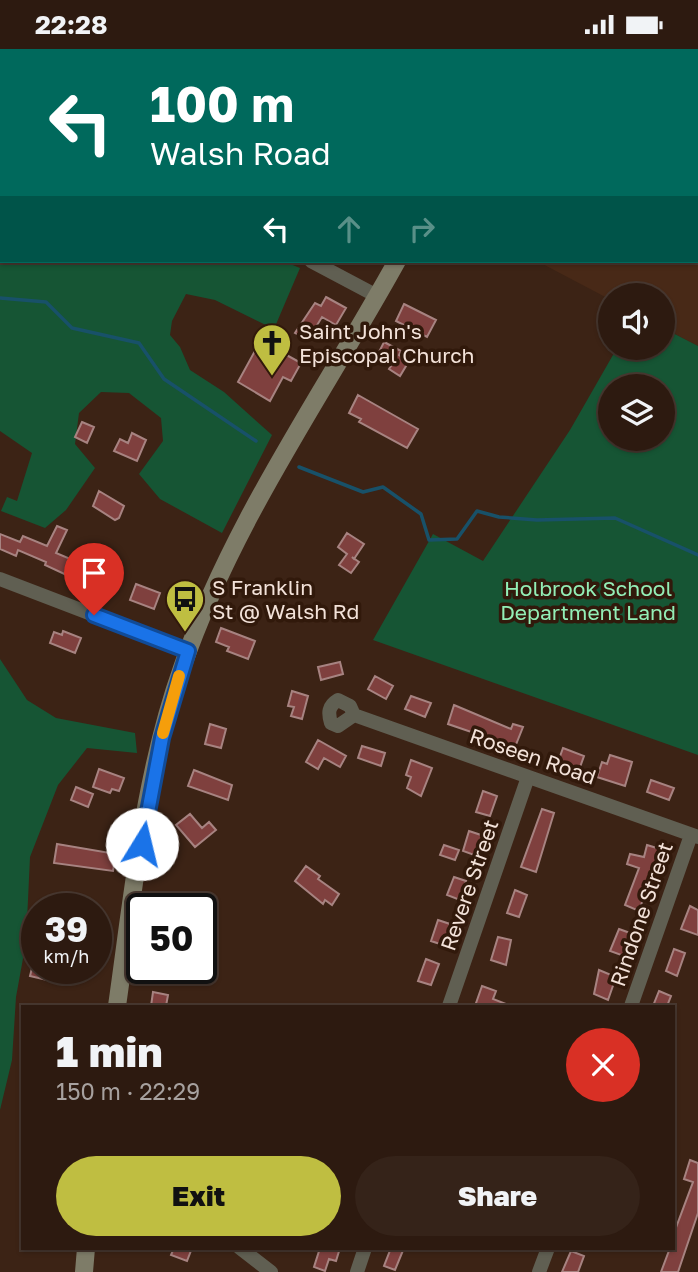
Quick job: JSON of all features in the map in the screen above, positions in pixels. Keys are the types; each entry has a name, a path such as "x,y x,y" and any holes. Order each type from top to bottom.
{"main road":[{"path":"117,1005 156,765 169,708 188,651 216,581 252,510 396,263"},
{"path":"83,1272 86,1250"}],"street":[{"path":"315,263 377,296"},
{"path":"0,579 188,651"},
{"name":"Roseen Road","path":"354,715 695,836"},
{"name":"Revere Street","path":"449,1005 528,777"},
{"name":"Rindone Street","path":"631,1005 695,836"},
{"path":"243,1250 271,1272"},
{"path":"357,1272 364,1250"},
{"path":"539,1272 547,1250"}],"shaded area":[{"path":"541,263 698,263 698,346 675,334 675,283 598,283 598,293"}],"green space":[{"path":"0,263 288,263 300,268 274,329 215,300 186,294 172,321 170,335 180,347 190,370 224,392 272,435 222,533 160,499 139,474 163,441 161,418 129,393 101,392 79,413 75,444 95,468 66,510 45,528 1,511 7,497 17,501 32,453 0,431"},
{"name":"Holbrook School Department Land","path":"675,334 698,346 698,755 373,640 433,534 483,561 570,430 598,381 598,451 675,451 675,374 602,374 610,360 675,360"},
{"path":"0,659 27,700 56,718 135,733 137,753 87,748 58,785 30,857 28,893 21,893 21,970 16,997 12,1060 0,1110"}],"building":[{"path":"326,297 346,308 336,325 322,317 308,340 295,333 315,303 321,306"},
{"path":"404,304 436,320 427,337 396,321"},
{"path":"384,342 401,351 399,355 409,361 400,376 389,369 393,363 378,354"},
{"path":"256,349 277,360 281,352 301,363 291,381 283,377 270,401 238,382"},
{"path":"358,395 418,429 407,448 359,422 361,419 349,413"},
{"path":"82,422 94,427 87,443 75,437"},
{"path":"132,433 146,440 137,461 114,451 120,439 128,443"},
{"path":"99,491 124,506 119,518 115,520 93,506"},
{"path":"57,526 67,530 56,553 94,569 84,590 69,583 71,577 45,565 46,562 18,550 16,556 0,549 0,534 20,542 23,536 47,546"},
{"path":"347,533 364,544 354,559 359,562 351,573 339,565 347,554 338,547"},
{"path":"136,584 160,593 154,609 130,600"},
{"path":"221,628 255,641 248,659 227,651 229,647 216,642"},
{"path":"63,631 81,638 75,653 50,643 54,632 62,635"},
{"path":"340,662 343,674 321,680 318,667"},
{"path":"375,676 393,686 386,699 368,689"},
{"path":"292,691 308,696 302,719 291,716 294,707 288,706"},
{"path":"411,696 431,703 425,717 405,709"},
{"path":"454,705 511,729 513,724 523,727 515,747 448,724"},
{"path":"210,724 226,729 221,748 205,744"},
{"path":"318,740 346,756 340,767 324,758 318,769 306,762"},
{"path":"362,746 385,753 381,766 358,758"},
{"path":"563,748 584,756 579,770 558,762"},
{"path":"610,755 632,762 625,786 597,777 602,762 607,764"},
{"path":"411,760 432,768 421,796 407,788 411,777 406,775"},
{"path":"99,769 124,778 119,791 112,789 110,793 93,787"},
{"path":"194,770 232,785 228,800 188,786"},
{"path":"651,780 674,788 669,800 647,792"},
{"path":"76,787 93,794 88,807 71,800"},
{"path":"483,791 497,796 490,816 476,812"},
{"path":"542,809 554,813 536,872 521,867"},
{"path":"190,814 202,828 209,822 216,830 195,847 176,825"},
{"path":"469,831 484,836 477,856 463,851"},
{"path":"162,841 174,842 172,859 159,857"},
{"path":"57,844 116,854 113,871 54,863"},
{"path":"444,845 459,850 455,860 440,855"},
{"path":"647,845 660,849 639,911 625,905 639,868 627,864 630,854 644,857"},
{"path":"306,866 320,876 318,879 339,894 332,905 325,900 323,904 295,881"},
{"path":"454,877 466,881 460,900 447,895"},
{"path":"515,890 527,895 519,917 507,913"},
{"path":"690,906 698,910 698,935 681,929"},
{"path":"438,920 453,925 446,946 431,941"},
{"path":"619,929 630,933 624,956 610,951"},
{"path":"498,937 511,940 506,965 491,960"},
{"path":"674,949 685,953 677,976 666,971"},
{"path":"426,959 439,964 431,985 418,981"},
{"path":"599,970 616,977 608,1000 594,994"},
{"path":"482,986 496,991 493,999 508,1005 475,1005"},
{"path":"659,991 671,996 667,1005 653,1005"},
{"path":"153,992 168,995 166,1005 151,1005"},
{"path":"690,1160 698,1163 698,1213 678,1272 661,1272 669,1250 675,1250 675,1230 693,1182 684,1179"},
{"path":"173,1250 191,1250 187,1261 171,1255"},
{"path":"319,1250 339,1250 336,1261 329,1259 325,1271 314,1267"},
{"path":"390,1250 403,1250 395,1270 384,1266"},
{"path":"571,1251 584,1256 578,1272 562,1272"}],"waterway":[{"path":"0,298 46,302 72,328 139,343 164,379 256,441"},
{"path":"299,467 363,492 383,487 421,514 429,540 457,539 477,511 499,517 537,520 615,518 698,555"}],"slow traffic":[{"path":"163,733 179,676"}],"place":[{"name":"Saint John's Episcopal Church","path":"272,377"},
{"name":"S Franklin St @ Walsh Rd","path":"185,633"}],"route":[{"path":"94,615 188,651 162,738 142,844"}]}
